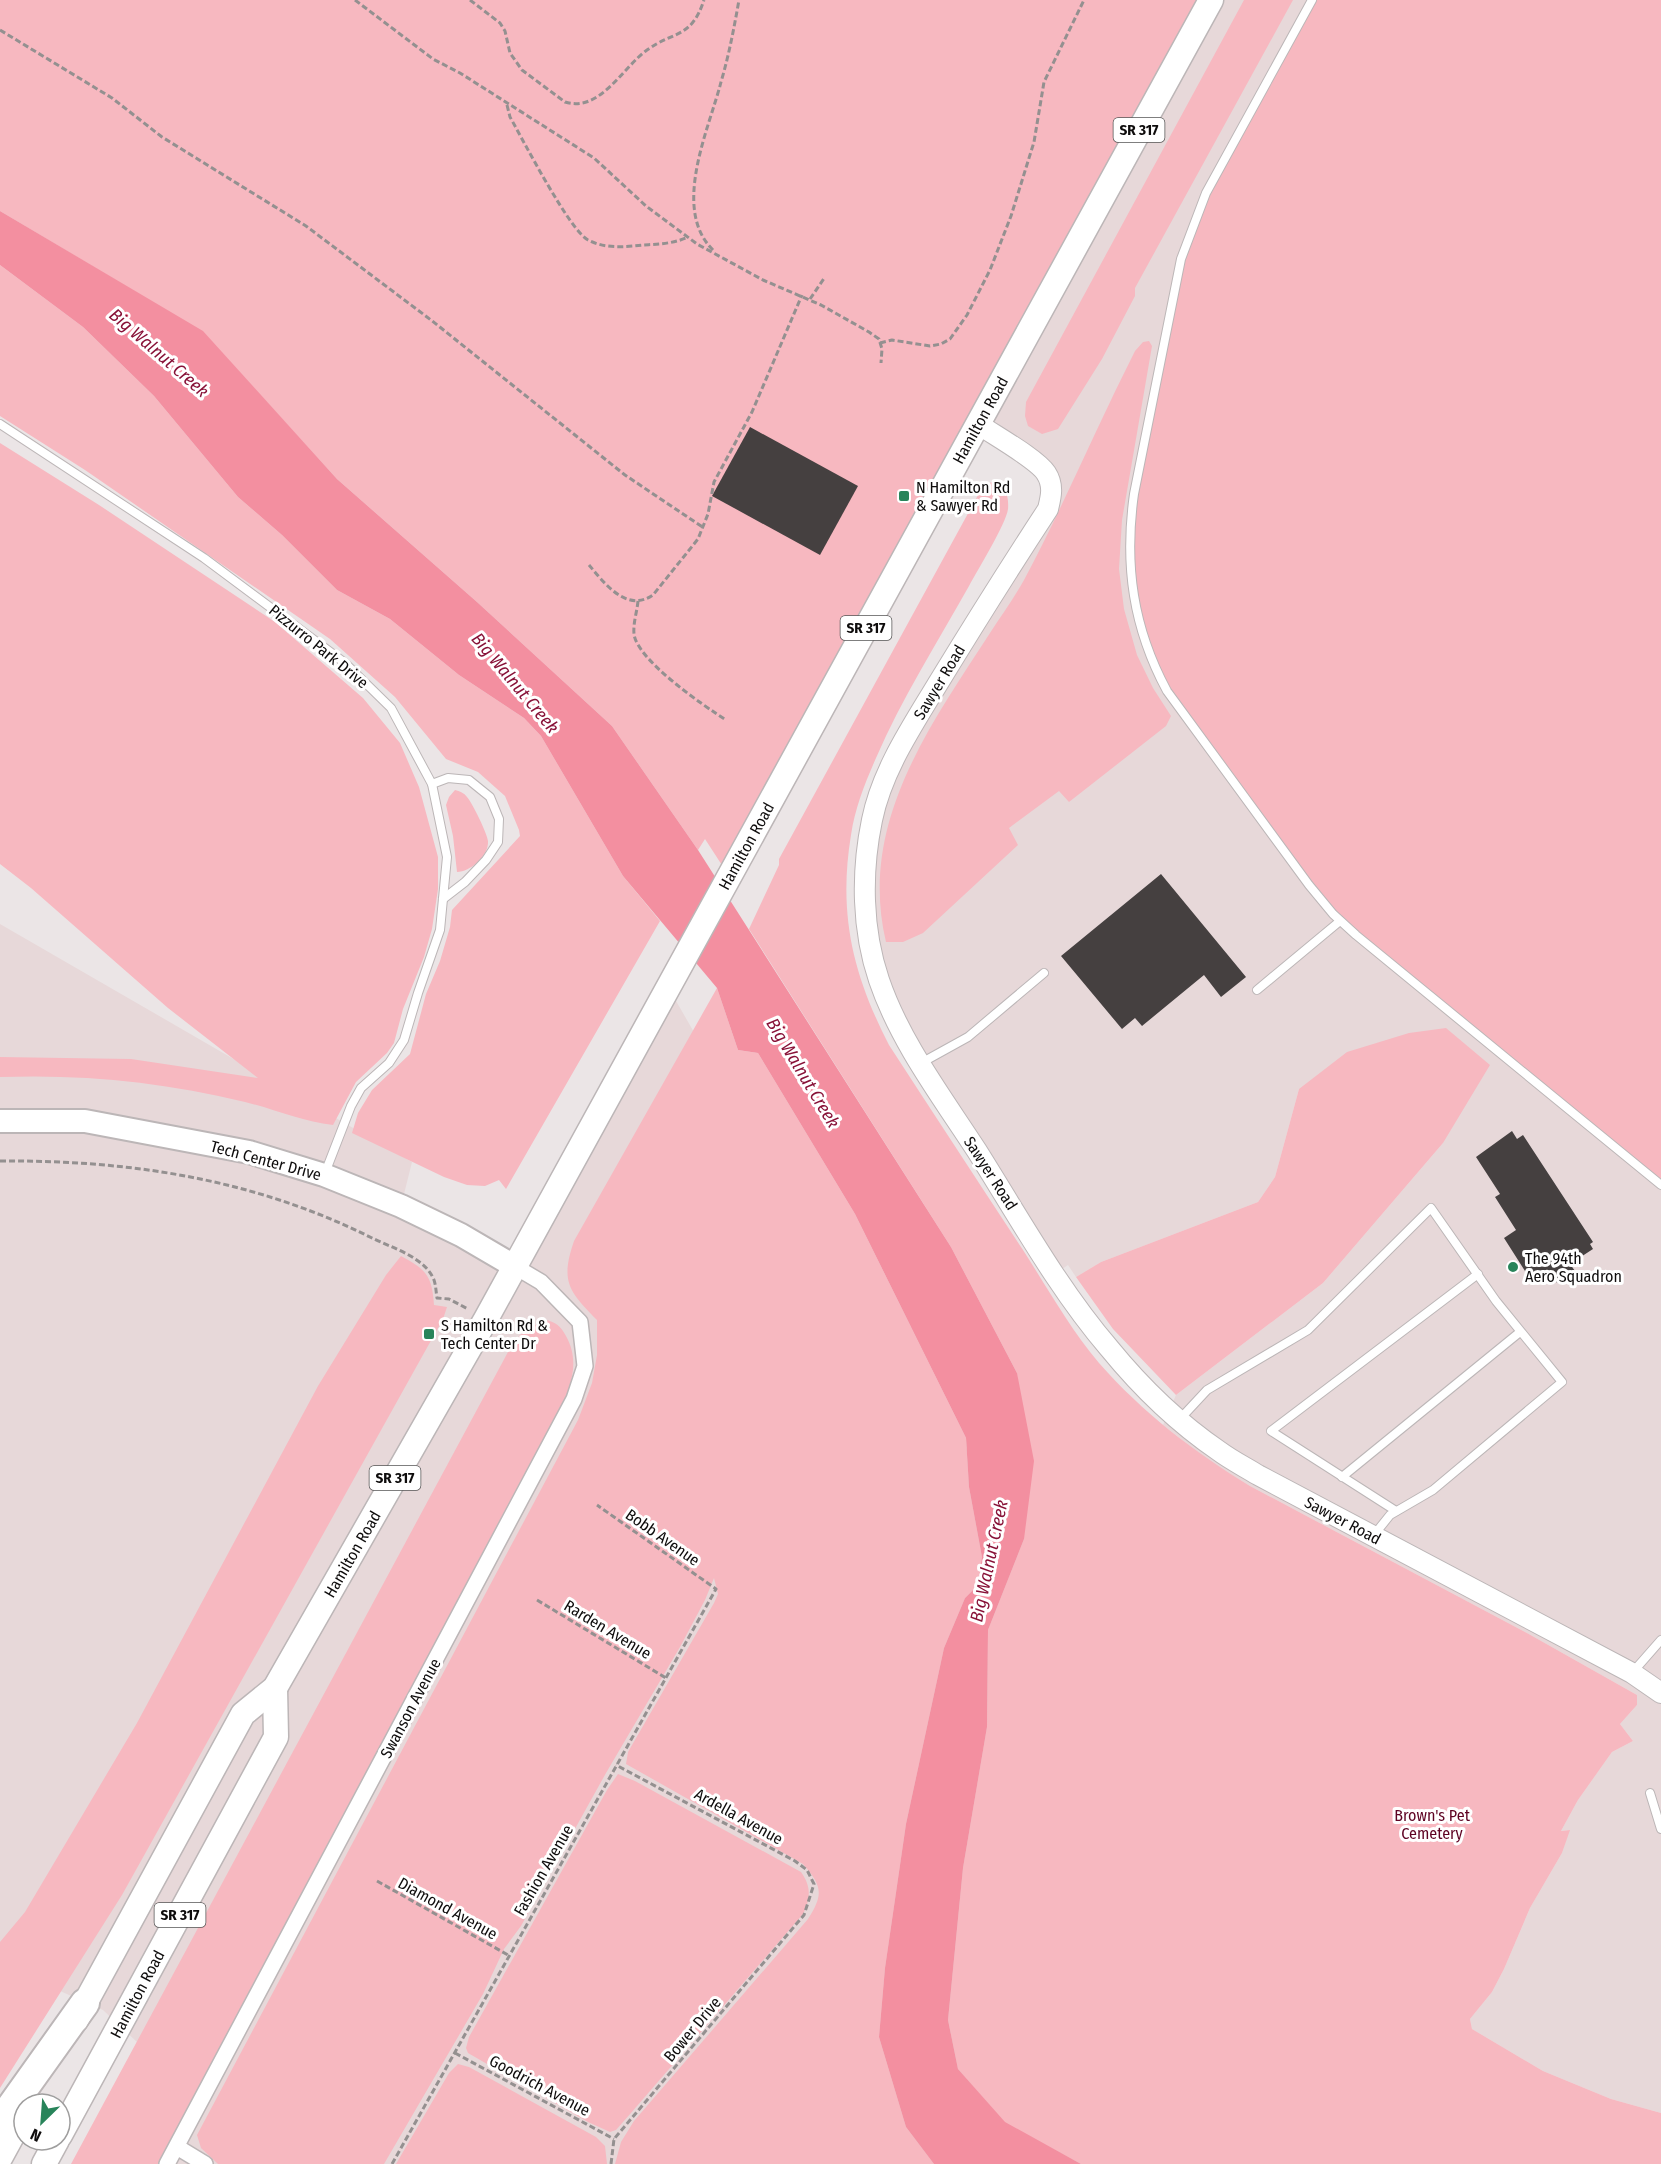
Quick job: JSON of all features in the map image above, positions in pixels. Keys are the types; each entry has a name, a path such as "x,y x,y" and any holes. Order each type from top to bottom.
{"highway":[{"path":"0,2122 85,2004"}],"main road":[{"name":"Hamilton Road","path":"37,2092 243,1714 275,1689 486,1318 1210,0"},
{"name":"Tech Center Drive","path":"2,1125 85,1121 249,1152 324,1175 400,1206 461,1235 514,1266"},
{"name":"Hamilton Road","path":"72,2113 276,1737 275,1689"},
{"path":"0,2157 12,2136"}],"street":[{"name":"Sawyer Road","path":"978,424 1035,463 1046,474 1052,495 1048,509 981,612 902,744 882,782 872,820 864,882 871,947 879,980 893,1014 921,1063 1087,1320 1132,1375 1180,1419 1219,1451 1373,1536 1632,1673 1661,1693"},
{"name":"Swanson Avenue","path":"167,2164 574,1399 585,1366 580,1322 542,1282 514,1266"},
{"path":"177,2147 205,2164"}],"lane":[{"path":"1312,0 1206,194 1181,259 1130,525 1133,593 1140,627 1151,661 1167,691 1308,885 1340,921 1661,1185"},
{"name":"Pizzurro Park Drive","path":"0,424 204,558 345,663 391,708 432,784 447,857 440,930 404,1040 389,1063 361,1088 351,1106 324,1175"},
{"path":"432,784 448,778 469,780 490,797 499,819 498,842 486,860 465,882 443,899"},
{"path":"1257,990 1340,921"},
{"path":"921,1063 968,1037 1044,973"},
{"path":"1180,1419 1207,1390 1308,1330 1431,1208 1520,1332 1562,1382 1433,1490 1390,1515 1373,1536"},
{"path":"1396,1511 1271,1431 1478,1275"},
{"path":"1342,1477 1520,1332"},
{"path":"1632,1673 1661,1640"},
{"path":"1650,1793 1661,1829"}],"path":[{"path":"356,0 433,58 594,158 646,206 687,237 763,280 802,295 869,332 879,339 881,363"},
{"path":"471,0 500,23 505,31 510,53 522,70 565,102 573,104 589,102 612,84 648,49 683,32 692,24 704,0"},
{"path":"717,253 707,244 697,220 694,178 728,58 739,0"},
{"path":"880,344 892,340 930,345 941,344 950,339 967,315 990,270 1011,216 1034,142 1044,82 1084,0"},
{"path":"0,30 112,98 162,137 306,226 431,320 625,475 704,528"},
{"path":"507,105 510,117 579,234 595,243 617,247 677,243 687,237"},
{"path":"810,299 825,277"},
{"path":"589,565 613,591 630,601 646,600 654,595 704,528 714,482 752,412 802,295"},
{"path":"639,601 634,635 638,648 701,705 726,720"},
{"path":"0,1161 106,1164 185,1175 253,1191 298,1205 344,1224 415,1259 432,1275 437,1298 449,1299 486,1318"},
{"name":"Bobb Avenue","path":"597,1505 716,1589"},
{"name":"Fashion Avenue","path":"392,2164 716,1589"},
{"name":"Rarden Avenue","path":"537,1600 666,1678"},
{"name":"Ardella Avenue","path":"616,1765 795,1861 807,1870 814,1884 804,1915"},
{"name":"Diamond Avenue","path":"377,1881 508,1955"},
{"name":"Bower Drive","path":"614,2139 804,1915"},
{"name":"Goodrich Avenue","path":"455,2053 614,2139"},
{"path":"611,2164 614,2139"}],"shaded area":[{"path":"1211,0 1661,0 1661,2113 1611,2099 1543,2071 1472,2029 1470,2019 1492,1992 1530,1908 1562,1853 1569,1830 1561,1831 1578,1800 1612,1752 1633,1741 1620,1724 1637,1705 1637,1695 1527,1633 1250,1486 1213,1464 1163,1425 1176,1395 1323,1283 1443,1143 1299,1089 1275,1177 1258,1202 1101,1262 1076,1277 1068,1265 1055,1274 910,1046 866,913 882,782 1048,509 1050,484 978,424"},
{"path":"0,924 412,1162 401,1206 513,1266 668,987 867,1333 1582,2164 88,2164 137,2042 103,2010 17,1972 0,2000"}],"green space":[{"path":"0,0 1211,0 729,876 705,839 698,850 612,726 477,602 337,479 203,332 0,211"},
{"path":"1244,0 1293,0 1135,288 1135,296 1102,359 1058,429 1042,434 1028,426 1025,416 1026,402"},
{"path":"1312,0 1661,0 1661,1185 1333,914 1167,691 1140,627 1130,525 1181,259 1206,193"},
{"path":"0,265 83,327 154,396 238,497 282,535 337,590 390,619 459,675 524,718 541,736 623,876 660,921 506,1189 499,1180 485,1186 467,1185 444,1177 352,1133 358,1113 372,1090 410,1054 426,994 440,961 450,927 452,910 520,836 505,796 478,772 446,759 395,697 330,639 85,470 0,416"},
{"path":"1149,341 1152,346 1122,520 1119,569 1124,609 1137,655 1153,688 1171,716 1166,726 1069,802 1059,791 1009,828 1018,845 923,933 903,942 886,942 880,899 882,857 891,817 905,778 944,704 1024,580 1135,351 1143,342"},
{"path":"0,443 99,505 275,622 363,698 400,743 419,787 438,857 438,889 432,929 424,957 403,1009 394,1043 387,1053 356,1082 333,1125 184,1089 93,1078 0,1077 0,1057 131,1059 258,1078 168,1008 31,888 0,864"},
{"name":"Brown's Pet Cemetery","path":"992,482 1001,486 1006,492 1008,509 1006,516 991,547 897,714 868,777 855,815 847,864 846,891 852,943 866,994 889,1045 1068,1322 1099,1363 1133,1398 1189,1445 1250,1486 1527,1633 1637,1695 1637,1705 1620,1724 1633,1741 1612,1752 1578,1800 1561,1831 1570,1830 1562,1853 1530,1908 1492,1992 1470,2019 1472,2029 1543,2071 1611,2099 1661,2113 1661,2164 1081,2164 1005,2123 958,2069 948,2020 963,1868 987,1727 988,1630 1024,1539 1017,1373 951,1247 749,929 779,865 779,859 983,486"},
{"path":"455,790 463,793 470,801 488,841 485,852 478,862 457,872 453,836 446,805"},
{"path":"717,988 738,1050 758,1053 855,1214 966,1438 969,1487 982,1557 978,1585 965,1598 944,1648 906,1824 885,1968 879,2037 906,2127 934,2164 615,2164 621,2142 634,2121 808,1919 817,1903 819,1890 817,1884 803,1864 626,1764 628,1752 714,1603 718,1594 714,1578 680,1647 606,1773 521,1926 504,1949 483,1994 384,2164 218,2164 201,2148 197,2135 578,1420 592,1383 597,1355 597,1320 580,1301 570,1285 568,1267 574,1241"},
{"path":"1446,1028 1490,1065 1443,1143 1323,1283 1176,1395 1113,1329 1076,1277 1101,1262 1258,1202 1275,1177 1299,1089 1347,1052 1409,1033"},
{"path":"401,1256 417,1265 430,1280 434,1305 447,1307 443,1319 122,1895 0,2088 0,1942 25,1912 137,1723 318,1386 386,1275"},
{"path":"544,1320 558,1325 566,1336 573,1356 570,1384 559,1413 159,2164 71,2164 508,1352 520,1335"},
{"path":"618,1774 635,1781 801,1872 807,1882 809,1892 803,1914 616,2130 610,2132 588,2122 468,2053 466,2048 469,2037"},
{"path":"458,2064 469,2067 596,2137 605,2146 607,2164 396,2164 449,2073"}],"water":[{"name":"Big Walnut Creek","path":"0,211 203,331 337,479 477,602 612,726 698,850 951,1247 1017,1373 1034,1461 1024,1539 988,1630 987,1727 963,1868 948,2020 958,2069 1005,2122 1081,2164 934,2164 906,2127 879,2037 885,1968 906,1824 944,1648 965,1598 978,1585 982,1557 969,1487 966,1438 855,1214 758,1053 738,1050 717,988 623,876 541,736 524,718 459,675 390,619 337,590 282,535 238,497 154,396 83,327 0,265"}],"building":[{"path":"750,427 858,486 820,555 712,496"},
{"path":"1161,874 1246,977 1221,997 1204,975 1142,1026 1135,1018 1122,1029 1061,956"},
{"path":"1512,1131 1517,1139 1523,1135 1593,1242 1590,1244 1593,1249 1570,1264 1575,1271 1557,1283 1549,1271 1532,1282 1504,1238 1516,1230 1495,1197 1500,1194 1476,1157"}],"place":[{"name":"N Hamilton Rd & Sawyer Rd","path":"904,496"},
{"name":"The 94th Aero Squadron","path":"1513,1267"},
{"name":"S Hamilton Rd & Tech Center Dr","path":"429,1334"}]}
